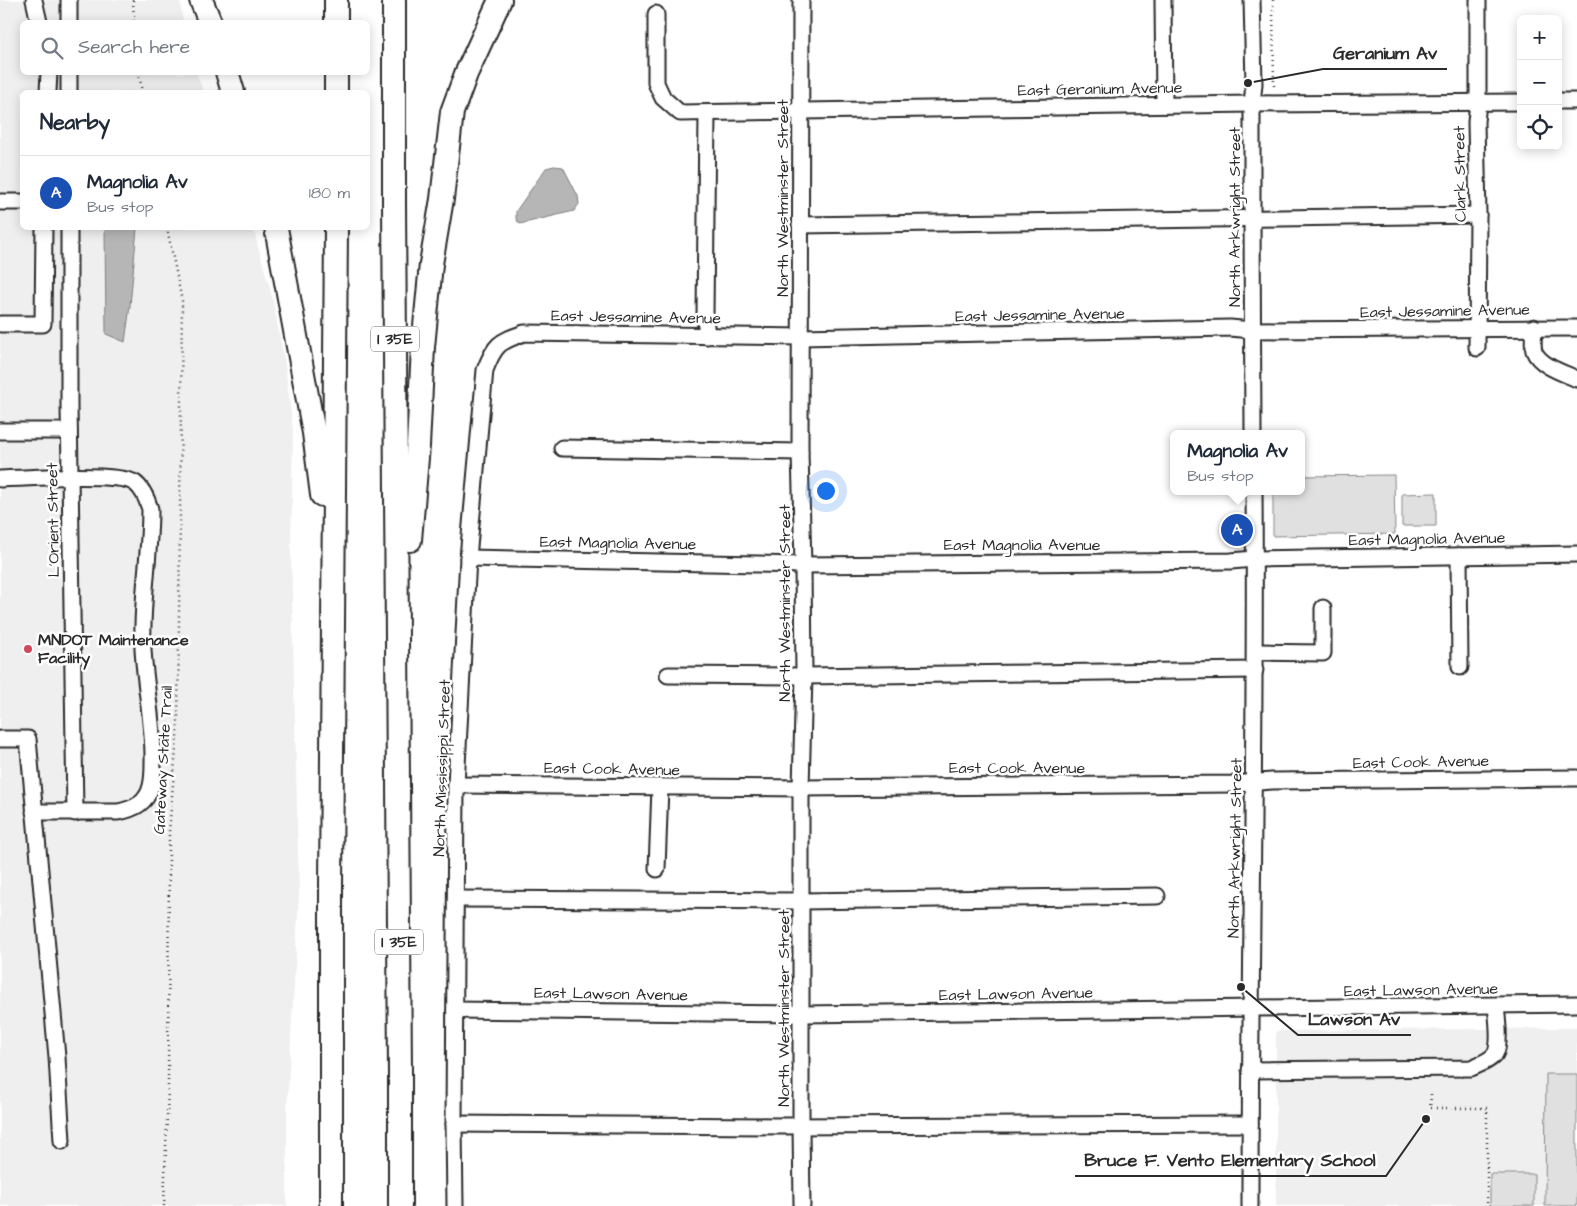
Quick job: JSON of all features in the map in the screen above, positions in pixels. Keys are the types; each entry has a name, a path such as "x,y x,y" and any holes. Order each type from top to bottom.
{"highway":[{"path":"202,0 209,20"},
{"path":"336,0 336,20"},
{"name":"I 35E","path":"394,0 400,1206"},
{"path":"398,678 418,446 424,338 431,264 442,199 452,112 473,58 500,0"},
{"path":"227,75 232,90"},
{"path":"336,75 336,90"},
{"path":"276,230 314,433 333,577"},
{"path":"331,1206 336,230"}],"street":[{"path":"34,0 39,20"},
{"path":"69,0 69,20"},
{"name":"North Westminster Street","path":"801,0 800,452 804,676 801,788 802,1206"},
{"path":"1163,0 1164,105"},
{"name":"North Arkwright Street","path":"1252,0 1254,84 1252,104 1253,430"},
{"name":"Clark Street","path":"1477,348 1478,214 1476,122 1478,102 1478,0"},
{"name":"East Geranium Avenue","path":"656,14 656,83 663,98 680,113 1164,105 1517,102"},
{"path":"48,75 48,90"},
{"path":"69,75 69,90"},
{"path":"1562,101 1577,101"},
{"path":"707,113 705,317 707,336"},
{"path":"0,202 20,202"},
{"path":"800,224 1478,214"},
{"path":"0,324 43,324 44,230"},
{"name":"L'Orient Street","path":"69,230 69,431 75,813"},
{"path":"1534,328 1533,348 1538,358 1577,379"},
{"name":"East Jessamine Avenue","path":"505,340 524,333 800,337 1220,329 1577,328"},
{"name":"North Mississippi Street","path":"455,1206 456,785 468,558 485,370 492,352 505,340"},
{"path":"0,431 69,431"},
{"path":"562,448 800,452"},
{"path":"0,479 114,477 134,482 146,497 150,509 143,618 143,650 154,743 151,788 140,805 129,810 75,813 34,812"},
{"name":"North Arkwright Street","path":"1250,1206 1250,1009 1255,670 1254,495"},
{"name":"East Magnolia Avenue","path":"468,558 803,564 1231,561 1254,558 1577,554"},
{"path":"1459,556 1460,667"},
{"path":"1255,652 1323,653 1323,608"},
{"path":"668,675 804,676 1255,670"},
{"path":"0,739 28,739 57,1057 62,1141"},
{"name":"East Cook Avenue","path":"456,785 801,788 1577,778"},
{"path":"657,869 660,787"},
{"path":"456,899 802,901 1157,896"},
{"name":"East Lawson Avenue","path":"455,1010 801,1014 1577,1004"},
{"path":"1250,1070 1471,1068 1485,1062 1495,1054 1497,1042 1496,1006"},
{"path":"454,1124 801,1126 1250,1124"}],"path":[{"path":"133,0 134,20"},
{"path":"1273,94 1274,0"},
{"path":"139,75 142,90"},
{"name":"Gateway State Trail","path":"164,1206 168,1087 169,832 178,725 182,301 167,230"},
{"path":"1430,1094 1430,1108 1487,1108 1487,1206"}],"shaded area":[{"path":"0,0 180,0 183,20 20,20 20,75 197,75 203,90 20,90 20,230 254,230 272,296 285,364 293,431 291,551 299,895 287,1108 287,1206 0,1206"},
{"path":"554,166 563,167 578,196 579,204 574,211 520,224 516,219 516,211 546,168"},
{"path":"105,230 137,230 125,342 106,334"},
{"path":"1394,475 1395,534 1273,536 1273,495 1305,495 1305,476"},
{"path":"1436,493 1436,526 1402,526 1402,494"},
{"path":"1577,1028 1577,1206 1276,1206 1276,1031"},
{"path":"1546,1074 1577,1074 1577,1206 1545,1206"},
{"path":"1490,1174 1534,1174 1534,1206 1490,1206"}],"place":[{"name":"Geranium Av","path":"1248,83"},
{"name":"Magnolia Av","path":"1237,530"},
{"name":"MNDOT Maintenance Facility","path":"28,649"},
{"name":"Lawson Av","path":"1241,987"},
{"name":"Bruce F. Vento Elementary School","path":"1426,1119"}]}
